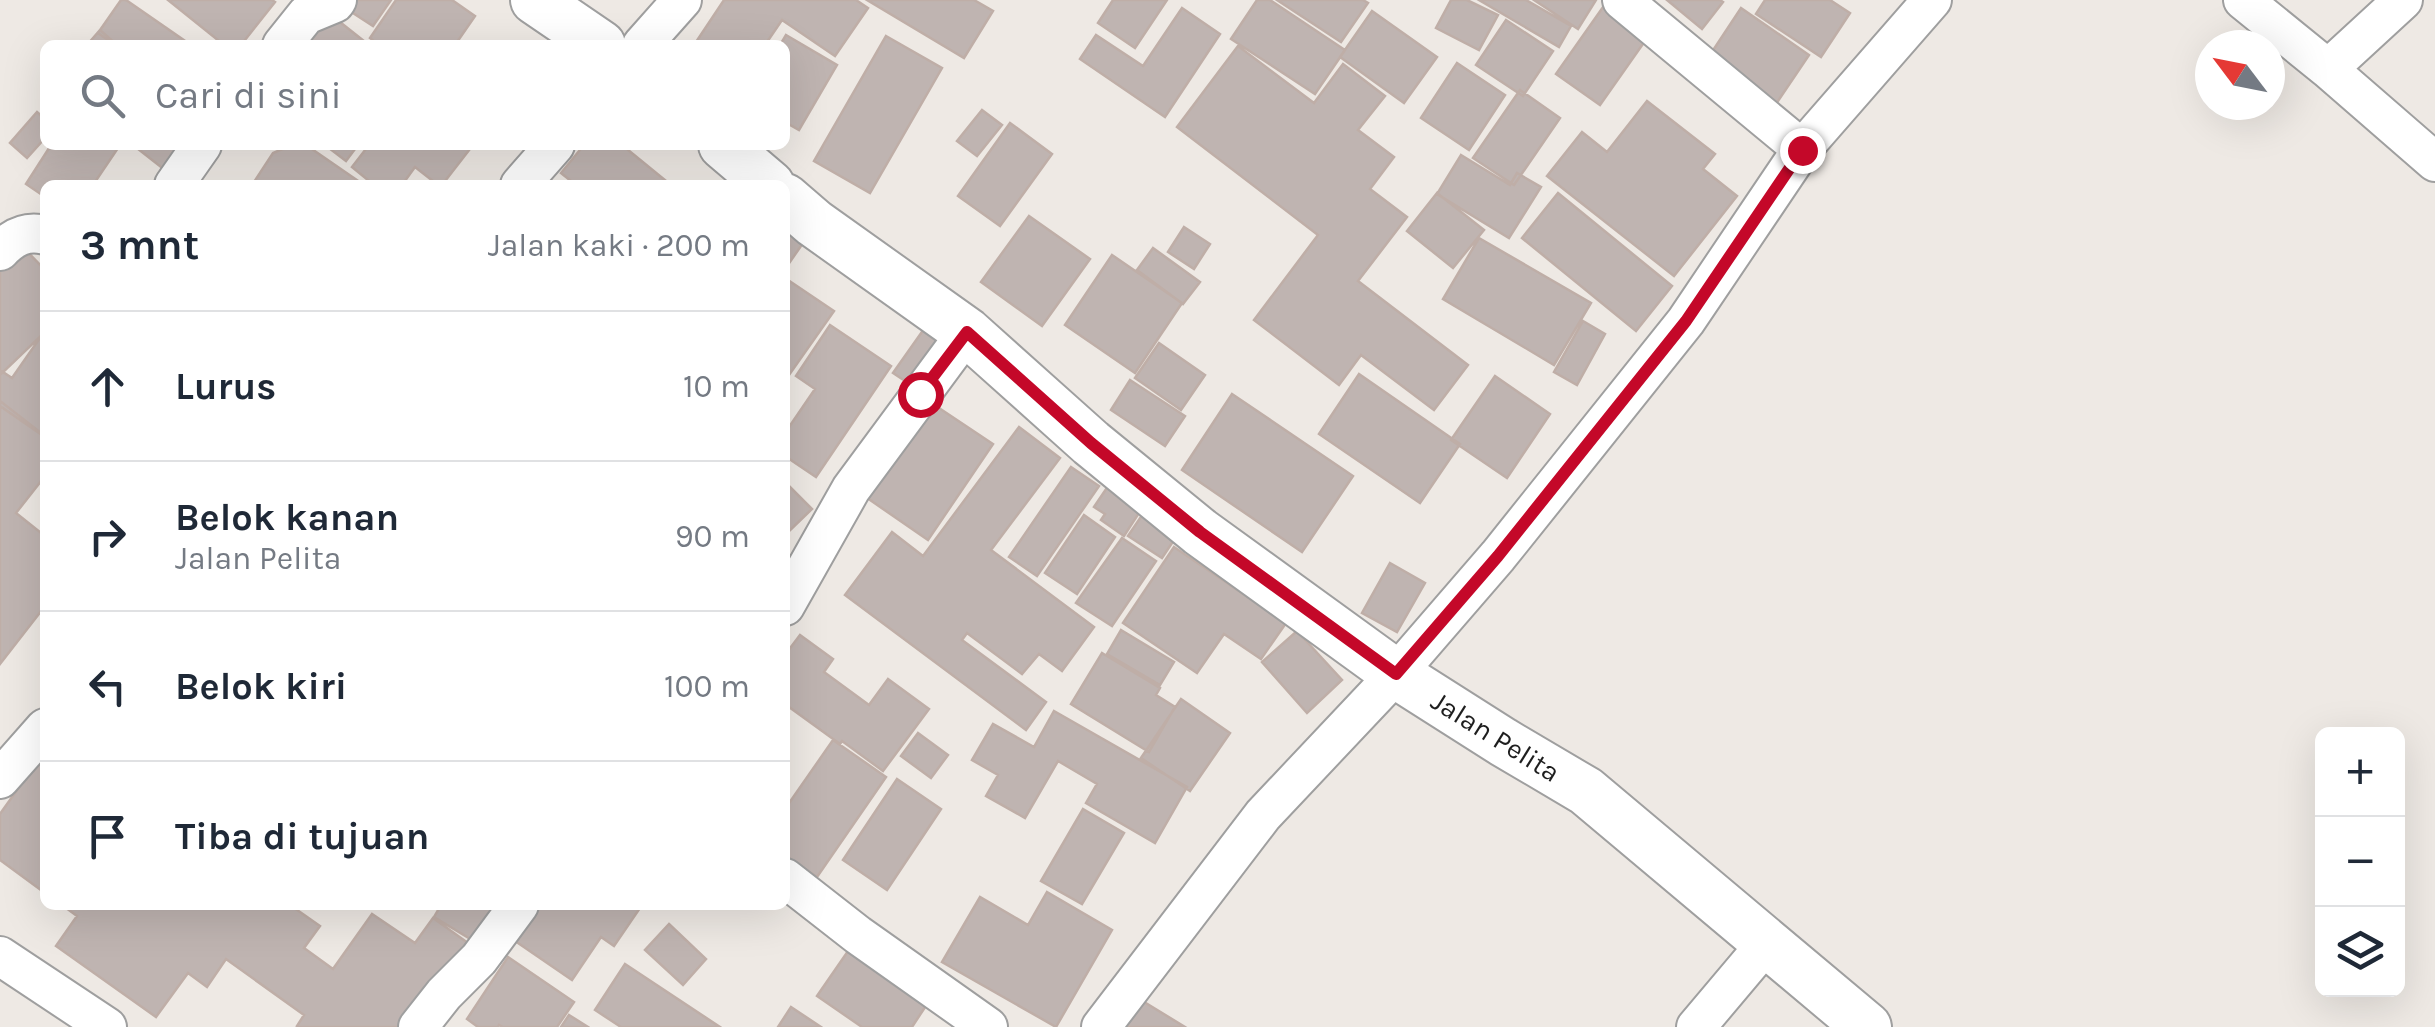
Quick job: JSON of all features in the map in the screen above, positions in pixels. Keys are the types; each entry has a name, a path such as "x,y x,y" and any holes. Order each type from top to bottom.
{"street":[{"path":"286,40 306,14 337,0"},
{"path":"535,0 594,40"},
{"path":"646,40 682,0"},
{"path":"1622,0 1802,150"},
{"path":"1101,1027 1264,815 1396,674 1498,556 1674,336 1802,150 1932,0"},
{"path":"2243,0 2435,162"},
{"path":"2328,69 2402,0"},
{"path":"178,180 198,150"},
{"path":"524,180 551,150"},
{"path":"729,150 764,180"},
{"name":"Jalan Pelita","path":"790,202 967,332 1091,443 1200,532 1396,674 1586,791 1867,1027"},
{"path":"0,251 12,239 40,234"},
{"path":"790,597 851,489 967,332"},
{"path":"0,780 40,734"},
{"path":"790,882 988,1027"},
{"path":"418,1027 479,959 515,910"},
{"path":"1696,1027 1766,944"},
{"path":"0,956 107,1027"}],"building":[{"path":"121,0 126,0 184,40 108,40 98,33"},
{"path":"168,0 275,2 245,40 218,40"},
{"path":"346,0 391,0 373,26 342,6"},
{"path":"396,0 452,0 475,16 458,40 370,38"},
{"path":"724,0 856,0 868,8 835,56 782,20 768,40 697,40"},
{"path":"867,0 974,0 993,11 964,58"},
{"path":"1113,0 1167,0 1135,48 1098,23"},
{"path":"1257,0 1270,0 1345,50 1315,94 1231,39"},
{"path":"1277,0 1363,0 1368,3 1341,42"},
{"path":"1451,0 1467,0 1498,15 1479,50 1436,28"},
{"path":"1479,0 1526,0 1571,26 1559,47"},
{"path":"1534,0 1596,0 1578,29"},
{"path":"1608,0 1652,31 1600,105 1556,74"},
{"path":"1667,0 1720,0 1723,2 1702,29"},
{"path":"1765,0 1830,0 1850,13 1821,57 1756,14"},
{"path":"1182,8 1220,34 1165,117 1080,59 1096,35 1143,66"},
{"path":"1741,8 1809,55 1772,110 1704,64"},
{"path":"326,11 363,40 304,40"},
{"path":"1372,11 1437,57 1404,103 1340,57"},
{"path":"1506,20 1553,51 1523,96 1476,65"},
{"path":"100,30 111,40 91,40"},
{"path":"786,35 837,65 799,130 790,125 790,40 783,40"},
{"path":"886,36 942,68 870,193 814,161"},
{"path":"1238,46 1314,103 1343,64 1385,96 1358,130 1394,157 1370,189 1407,217 1358,281 1468,365 1434,410 1361,355 1339,385 1254,320 1318,235 1177,127"},
{"path":"1457,63 1505,95 1469,150 1421,118"},
{"path":"1520,90 1560,118 1514,185 1473,158"},
{"path":"1647,101 1715,154 1703,169 1737,196 1674,276 1547,176 1582,132 1607,152"},
{"path":"982,110 1002,125 977,156 957,141"},
{"path":"37,112 40,115 40,144 27,158 10,143"},
{"path":"1010,123 1052,154 1000,226 958,196"},
{"path":"48,150 117,150 96,180 40,180 40,194 26,184"},
{"path":"139,150 188,150 170,174"},
{"path":"313,150 357,180 255,180 273,153"},
{"path":"332,150 354,150 346,161"},
{"path":"365,150 469,150 446,180 432,180 415,167 406,180 368,180 352,167"},
{"path":"580,150 628,150 665,180 570,180 561,173"},
{"path":"1461,155 1510,185 1517,173 1541,187 1509,238 1437,194"},
{"path":"1437,193 1484,230 1453,268 1407,231"},
{"path":"1558,193 1672,286 1636,331 1522,238"},
{"path":"1029,216 1090,259 1042,326 981,282"},
{"path":"790,219 810,233 790,262"},
{"path":"1184,227 1210,244 1194,269 1168,252"},
{"path":"1479,238 1591,303 1554,365 1443,299"},
{"path":"19,243 40,265 40,337 0,375 0,261"},
{"path":"1153,248 1200,282 1183,304 1137,270"},
{"path":"1112,255 1182,303 1135,373 1065,325"},
{"path":"790,281 834,311 790,374"},
{"path":"1583,321 1605,334 1577,385 1554,372"},
{"path":"830,325 891,366 816,477 790,459 790,426 815,389 796,376"},
{"path":"924,329 951,348 920,391 893,373"},
{"path":"40,338 40,434 0,406 0,370 12,378"},
{"path":"1159,343 1205,375 1181,410 1135,378"},
{"path":"1359,374 1460,444 1420,503 1319,434"},
{"path":"1495,376 1550,414 1507,478 1451,440"},
{"path":"1130,380 1185,416 1165,446 1111,410"},
{"path":"1232,394 1353,476 1302,552 1182,470"},
{"path":"921,396 993,444 928,540 857,491"},
{"path":"0,401 40,432 40,482 16,513 40,532 40,612 0,664"},
{"path":"1019,427 1060,458 991,550 1094,627 1062,671 1039,654 1022,674 967,633 962,640 1046,702 1026,730 845,595 892,532 923,556"},
{"path":"1071,467 1099,486 1037,576 1009,557"},
{"path":"1117,473 1150,496 1124,536 1101,520 1105,514 1094,507"},
{"path":"790,487 812,509 790,530"},
{"path":"1149,505 1182,528 1162,558 1128,536"},
{"path":"1084,515 1115,537 1077,594 1045,573"},
{"path":"1122,538 1156,561 1112,626 1076,603"},
{"path":"1174,547 1286,623 1261,659 1224,634 1197,673 1123,623"},
{"path":"1390,563 1425,583 1397,632 1362,613"},
{"path":"1121,630 1174,662 1160,685 1107,654"},
{"path":"1297,631 1342,680 1307,713 1262,662"},
{"path":"800,635 833,659 824,672 869,705 888,679 929,709 883,771 790,708 790,648"},
{"path":"1102,653 1160,688 1156,695 1175,707 1149,752 1071,704"},
{"path":"1181,699 1230,733 1190,791 1141,758"},
{"path":"1054,711 1187,787 1155,843 1086,803 1097,784 1058,761 1025,818 986,796 998,775 972,760 993,724 1034,747"},
{"path":"918,733 948,755 931,778 901,756"},
{"path":"833,740 886,777 817,877 790,858 790,802"},
{"path":"40,758 40,889 0,860 0,814"},
{"path":"897,779 941,809 887,890 843,860"},
{"path":"1083,809 1124,833 1082,904 1041,881"},
{"path":"1047,892 1112,930 1056,1027 942,962 980,897 1028,925"},
{"path":"69,910 297,910 320,926 304,948 333,969 372,914 415,943 433,918 468,943 408,1027 299,1027 304,1015 226,959 207,987 188,973 156,1017 56,946 77,916"},
{"path":"438,910 504,910 482,946 434,917"},
{"path":"536,910 639,910 614,946 601,937 572,980 515,941"},
{"path":"669,924 706,959 683,985 645,950"},
{"path":"855,941 933,995 912,1027 862,1027 817,996"},
{"path":"508,957 574,1002 557,1027 478,1027 467,1019"},
{"path":"625,964 720,1027 621,1027 595,1010"},
{"path":"1136,997 1185,1027 1118,1027"},
{"path":"791,1007 821,1027 778,1027"},
{"path":"569,1015 588,1027 561,1027"}],"route":[{"path":"920,394 967,332 1091,443 1200,532 1396,674 1498,556 1686,321 1802,150"}]}
